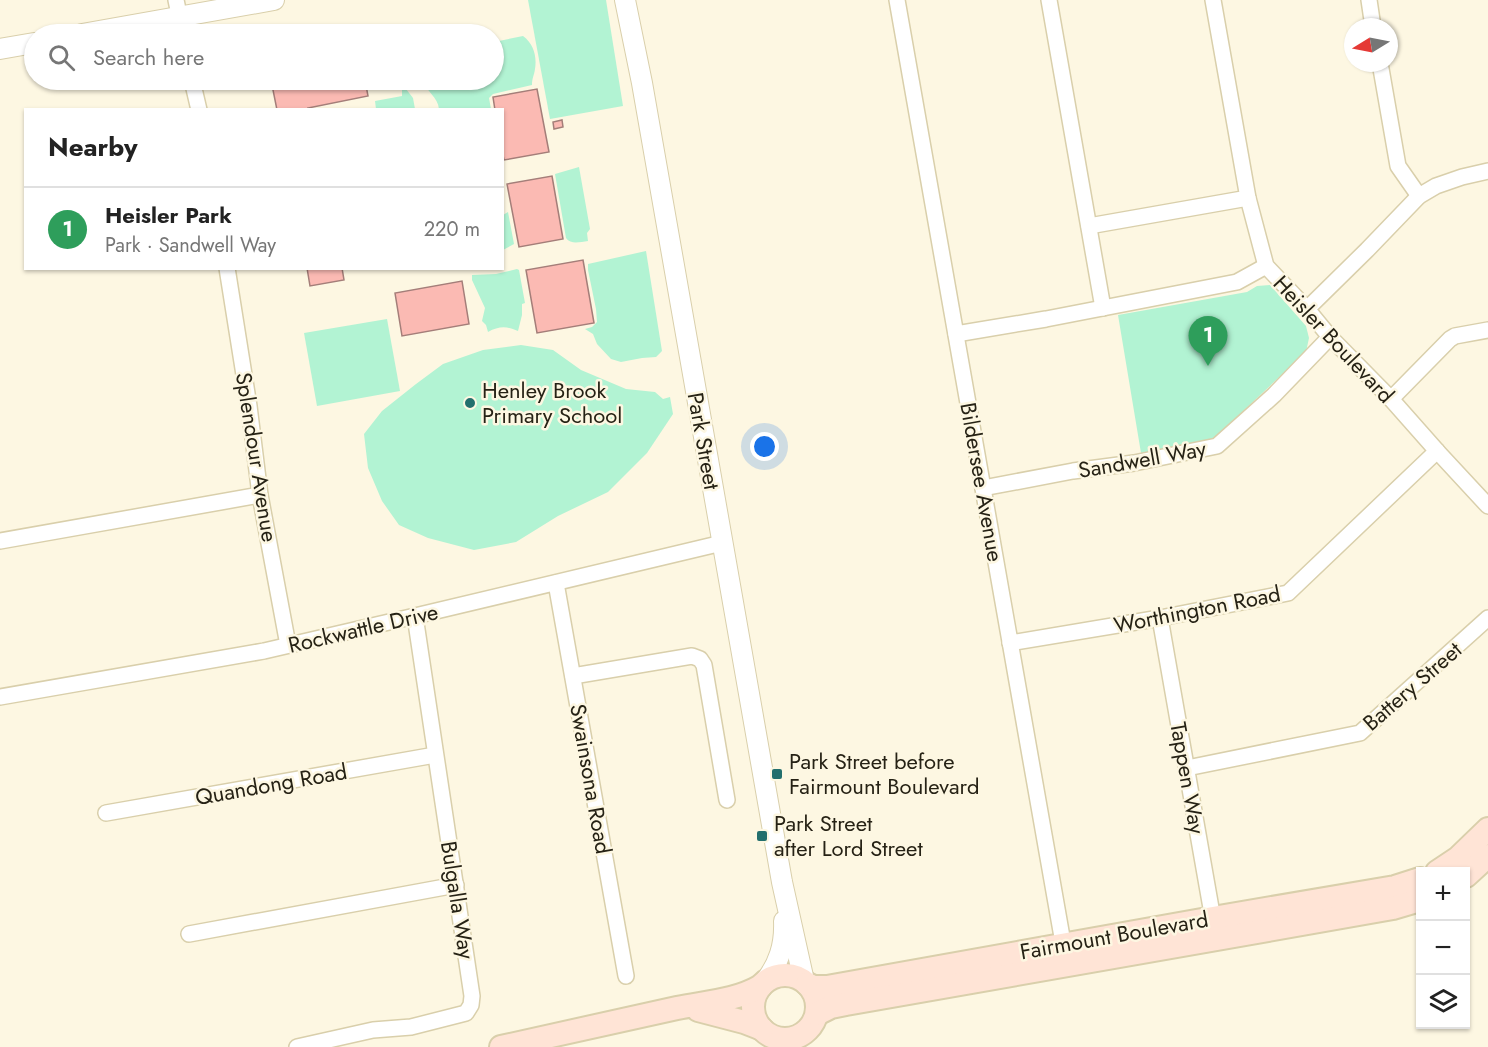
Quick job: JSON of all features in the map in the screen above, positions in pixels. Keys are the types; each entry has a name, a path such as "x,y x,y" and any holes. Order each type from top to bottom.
{"main road":[{"path":"1444,867 1458,858 1488,829"},
{"path":"1470,872 1488,856"},
{"name":"Fairmount Boulevard","path":"806,982 814,987 827,987 1065,954 1215,928 1416,880"},
{"name":"Fairmount Boulevard","path":"1215,928 1393,908 1416,901"},
{"name":"Fairmount Boulevard","path":"816,1017 831,1007 1065,954"},
{"path":"501,1047 680,1008 720,1002 752,991 773,977 784,975 795,976 806,982 812,989 816,999 816,1047"},
{"path":"763,984 756,995 753,1009 756,1020 770,1037"},
{"path":"680,1008 718,1014 744,1022 770,1037 781,1039 792,1038 806,1032 816,1017"}],"street":[{"path":"140,24 274,0"},
{"name":"Park Street","path":"625,0 644,95 782,882 806,982"},
{"name":"Bildersee Avenue","path":"897,0 1065,954"},
{"path":"1049,0 1103,308"},
{"name":"Heisler Boulevard","path":"1213,0 1248,198 1266,266 1488,506"},
{"path":"1369,0 1372,18"},
{"path":"0,49 24,45"},
{"path":"1382,72 1398,166 1419,196"},
{"path":"194,90 199,108"},
{"path":"1307,309 1419,196 1436,186 1488,171"},
{"path":"1089,226 1248,198"},
{"path":"956,334 1237,282 1266,266"},
{"name":"Splendour Avenue","path":"227,270 249,406 260,495 288,645"},
{"path":"1391,399 1450,339 1488,330"},
{"name":"Sandwell Way","path":"983,488 1073,471 1134,463 1217,446 1274,395 1330,337"},
{"name":"Worthington Road","path":"1010,643 1160,618 1288,593 1437,452"},
{"path":"0,541 260,495"},
{"name":"Rockwattle Drive","path":"0,697 264,651 722,543"},
{"name":"Swainsona Road","path":"556,583 626,976"},
{"name":"Bulgalla Way","path":"297,1047 373,1030 411,1027 466,1012 471,1005 472,996 415,616"},
{"name":"Tappen Way","path":"1160,618 1215,928"},
{"name":"Battery Street","path":"1187,768 1360,733 1488,618"},
{"path":"573,676 692,656 700,659 704,665 727,800"},
{"name":"Quandong Road","path":"106,813 435,755"},
{"name":"Park Street","path":"763,984 776,966 783,944 785,928 782,882"},
{"path":"189,934 456,885"}],"green space":[{"path":"528,0 606,0 623,106 550,119"},
{"path":"523,36 530,43 536,64 532,85 493,94 489,98 491,108 439,108 428,90 504,90 504,40"},
{"path":"402,90 407,90 413,98 415,108 376,108 375,101 402,96"},
{"path":"579,167 590,229 587,233 588,241 570,242 566,238 555,174"},
{"path":"508,212 514,244 504,249 504,214"},
{"path":"646,251 662,351 656,357 621,362 611,359 597,344 593,334 585,329 597,322 588,264"},
{"path":"517,269 525,303 522,304 518,331 503,327 488,332 482,321 485,308 472,280 472,275 496,274"},
{"path":"1270,285 1306,326 1309,338 1306,352 1210,442 1141,453 1118,315 1247,292 1257,286"},
{"path":"387,319 400,391 317,406 304,333"},
{"path":"521,345 553,350 581,370 626,389 655,392 663,399 670,397 673,414 647,453 608,492 558,516 516,542 474,550 428,538 399,525 382,501 368,468 364,434 382,411 443,364 483,350"}],"building":[{"path":"537,89 549,152 504,160 504,108 495,108 493,97"},
{"path":"273,90 367,90 368,96 308,108 277,108"},
{"path":"562,120 563,127 554,129 553,122"},
{"path":"552,176 563,239 519,247 507,184"},
{"path":"583,260 594,323 537,333 526,270"},
{"path":"307,270 342,270 344,280 310,286"},
{"path":"462,281 469,324 402,336 395,293"}],"place":[{"name":"Heisler Park","path":"1208,366"},
{"name":"Henley Brook Primary School","path":"470,403"},
{"name":"Park Street before Fairmount Boulevard","path":"777,774"},
{"name":"Park Street after Lord Street","path":"762,836"}]}
